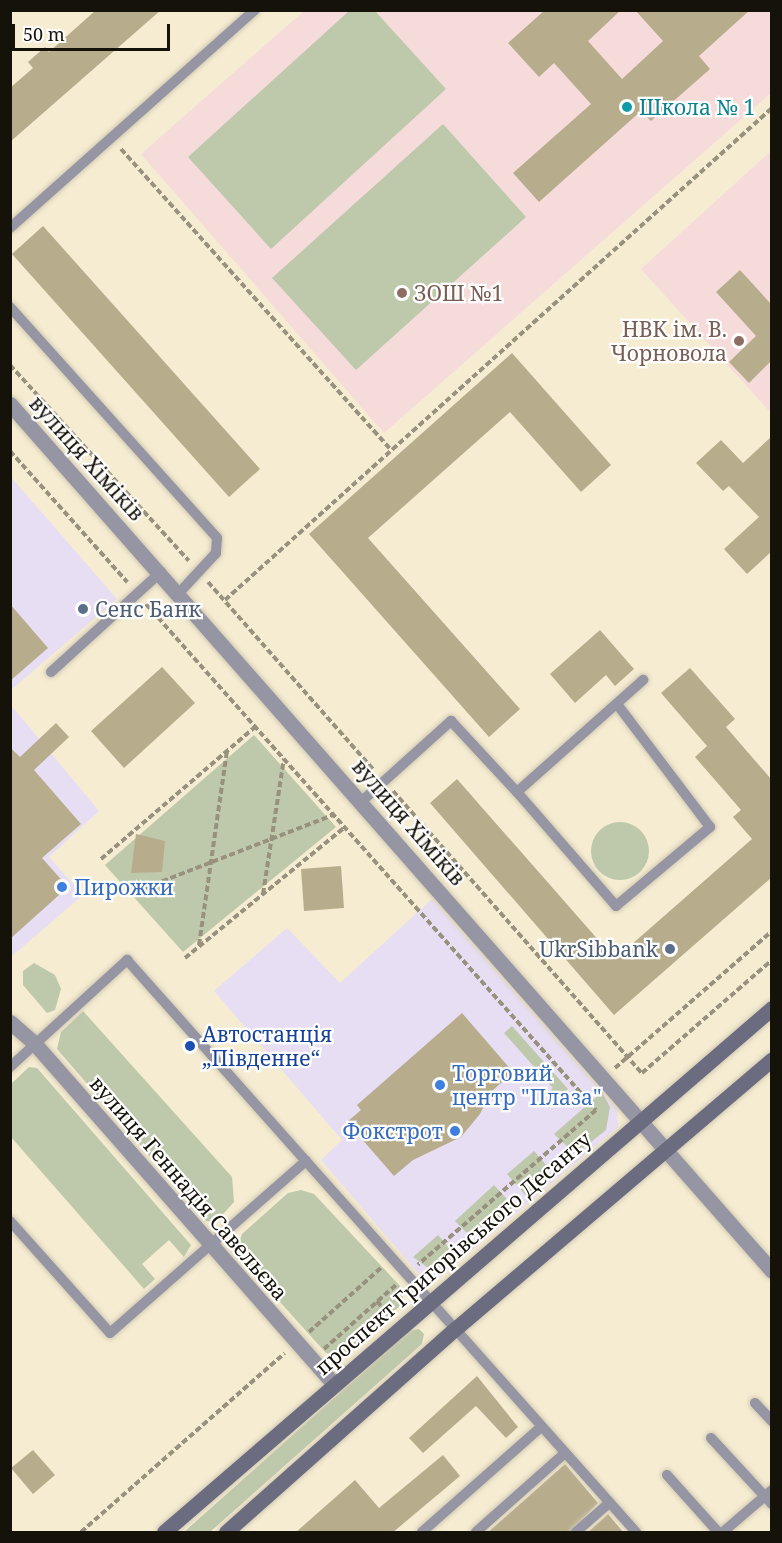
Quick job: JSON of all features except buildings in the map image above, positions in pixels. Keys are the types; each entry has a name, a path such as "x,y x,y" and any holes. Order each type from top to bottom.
{"street":[{"name":"вулиця Хіміків","path":"10,404 180,592 606,1077 640,1120 771,1271"},
{"name":"проспект Григорівського Десанту","path":"164,1533 430,1300 771,1008"},
{"name":"вулиця Геннадія Савельєва","path":"10,1022 36,1044 334,1384"},
{"path":"226,1533 455,1329 771,1059"}],"lane":[{"path":"10,228 255,10"},
{"path":"10,307 217,538 216,554 180,592"},
{"path":"51,672 139,596 162,572"},
{"path":"517,792 643,680"},
{"path":"362,801 451,721 517,792 616,906 710,827 617,704"},
{"path":"10,1067 127,960 636,1533"},
{"path":"10,1221 110,1333 306,1161"},
{"path":"755,1403 771,1421"},
{"path":"422,1533 541,1427"},
{"path":"667,1475 721,1533 769,1497 711,1437"},
{"path":"476,1533 564,1454"},
{"path":"576,1533 609,1503"}],"path":[{"path":"225,600 771,108"},
{"path":"112,139 391,450"},
{"path":"10,365 225,600 642,1073 771,960"},
{"path":"10,451 596,1110 312,1359"},
{"path":"101,859 255,727"},
{"path":"199,946 227,751"},
{"path":"262,894 284,759"},
{"path":"137,891 333,815"},
{"path":"185,958 344,828"},
{"path":"583,1096 771,931"},
{"path":"81,1533 392,1258"}],"shaded area":[{"name":"ЗОШ №1","path":"304,11 771,11 771,93 384,433 141,154"},
{"name":"НВК ім. В. Чорновола","path":"771,151 771,413 641,269"},
{"path":"10,476 117,599 11,690 10,689"},
{"path":"10,704 99,811 49,857 83,895 12,956"},
{"path":"432,899 617,1109 618,1127 437,1280 424,1280 321,1160 342,1140 214,991 287,928 340,983"}],"green space":[{"path":"349,11 375,11 446,89 271,249 188,157"},
{"path":"443,124 526,217 356,370 272,278"},
{"path":"254,735 336,827 183,952 105,865"},
{"path":"614,822 626,822 641,830 649,845 649,857 641,872 626,880 614,880 599,872 591,857 591,845 599,830"},
{"path":"34,963 55,975 61,989 55,1010 47,1013 23,985 23,971"},
{"path":"83,1011 232,1177 234,1202 216,1222 206,1221 57,1049 61,1032"},
{"path":"512,1026 568,1089 556,1100 549,1092 553,1088 504,1033"},
{"path":"29,1067 37,1068 191,1245 184,1257 169,1240 142,1264 155,1279 144,1289 11,1137 11,1084"},
{"path":"602,1092 610,1107 606,1130 581,1150 570,1149 554,1134"},
{"path":"534,1151 548,1167 549,1178 528,1198 507,1174"},
{"path":"494,1185 515,1208 483,1236 466,1232 455,1221"},
{"path":"301,1190 314,1194 400,1286 403,1297 399,1307 349,1351 338,1355 326,1353 242,1260 238,1246 242,1234 288,1193"},
{"path":"438,1235 452,1251 453,1261 431,1270 413,1257"},
{"path":"419,1329 424,1334 422,1344 210,1532 184,1532 409,1331"}],"place":[{"name":"Школа № 1","path":"627,107"},
{"name":"ЗОШ №1","path":"402,293"},
{"name":"НВК ім. В. Чорновола","path":"739,341"},
{"name":"Сенс Банк","path":"83,609"},
{"name":"Пирожки","path":"62,887"},
{"name":"UkrSibbank","path":"670,949"},
{"name":"Автостанція „Південне“","path":"190,1046"},
{"name":"Торговий центр \"Плаза\"","path":"440,1085"},
{"name":"Фокстрот","path":"455,1131"}]}
